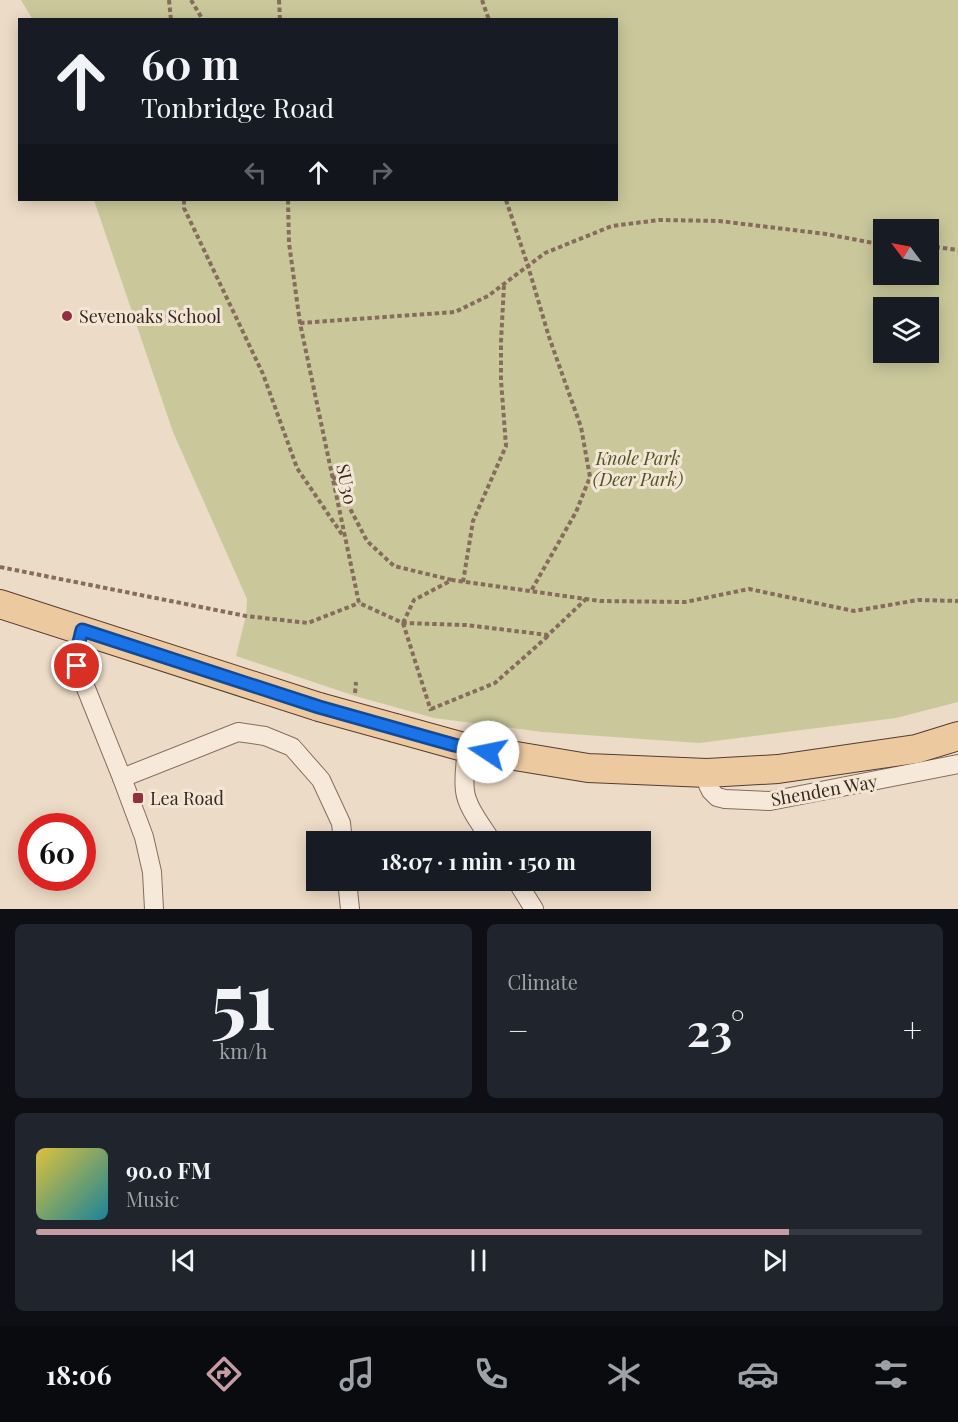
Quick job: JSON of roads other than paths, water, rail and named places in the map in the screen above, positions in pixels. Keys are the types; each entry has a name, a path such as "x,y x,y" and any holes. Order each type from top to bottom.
{"main road":[{"path":"0,604 319,707 454,745 588,768 707,773 778,769 916,749 958,736"}],"street":[{"path":"82,630 77,649 77,666 144,837 152,872 154,909"},
{"path":"122,778 238,732 265,736 292,747 321,780 341,823 342,831"},
{"path":"454,745 468,802 485,831"},
{"name":"Shenden Way","path":"707,773 708,785 717,797 770,801 958,764"},
{"path":"348,891 350,909"},
{"path":"523,891 534,909"}],"place":[{"name":"Sevenoaks School","path":"67,316"},
{"name":"Lea Road","path":"138,798"}],"park label":[{"name":"Knole Park (Deer Park)","path":"638,468"}]}
